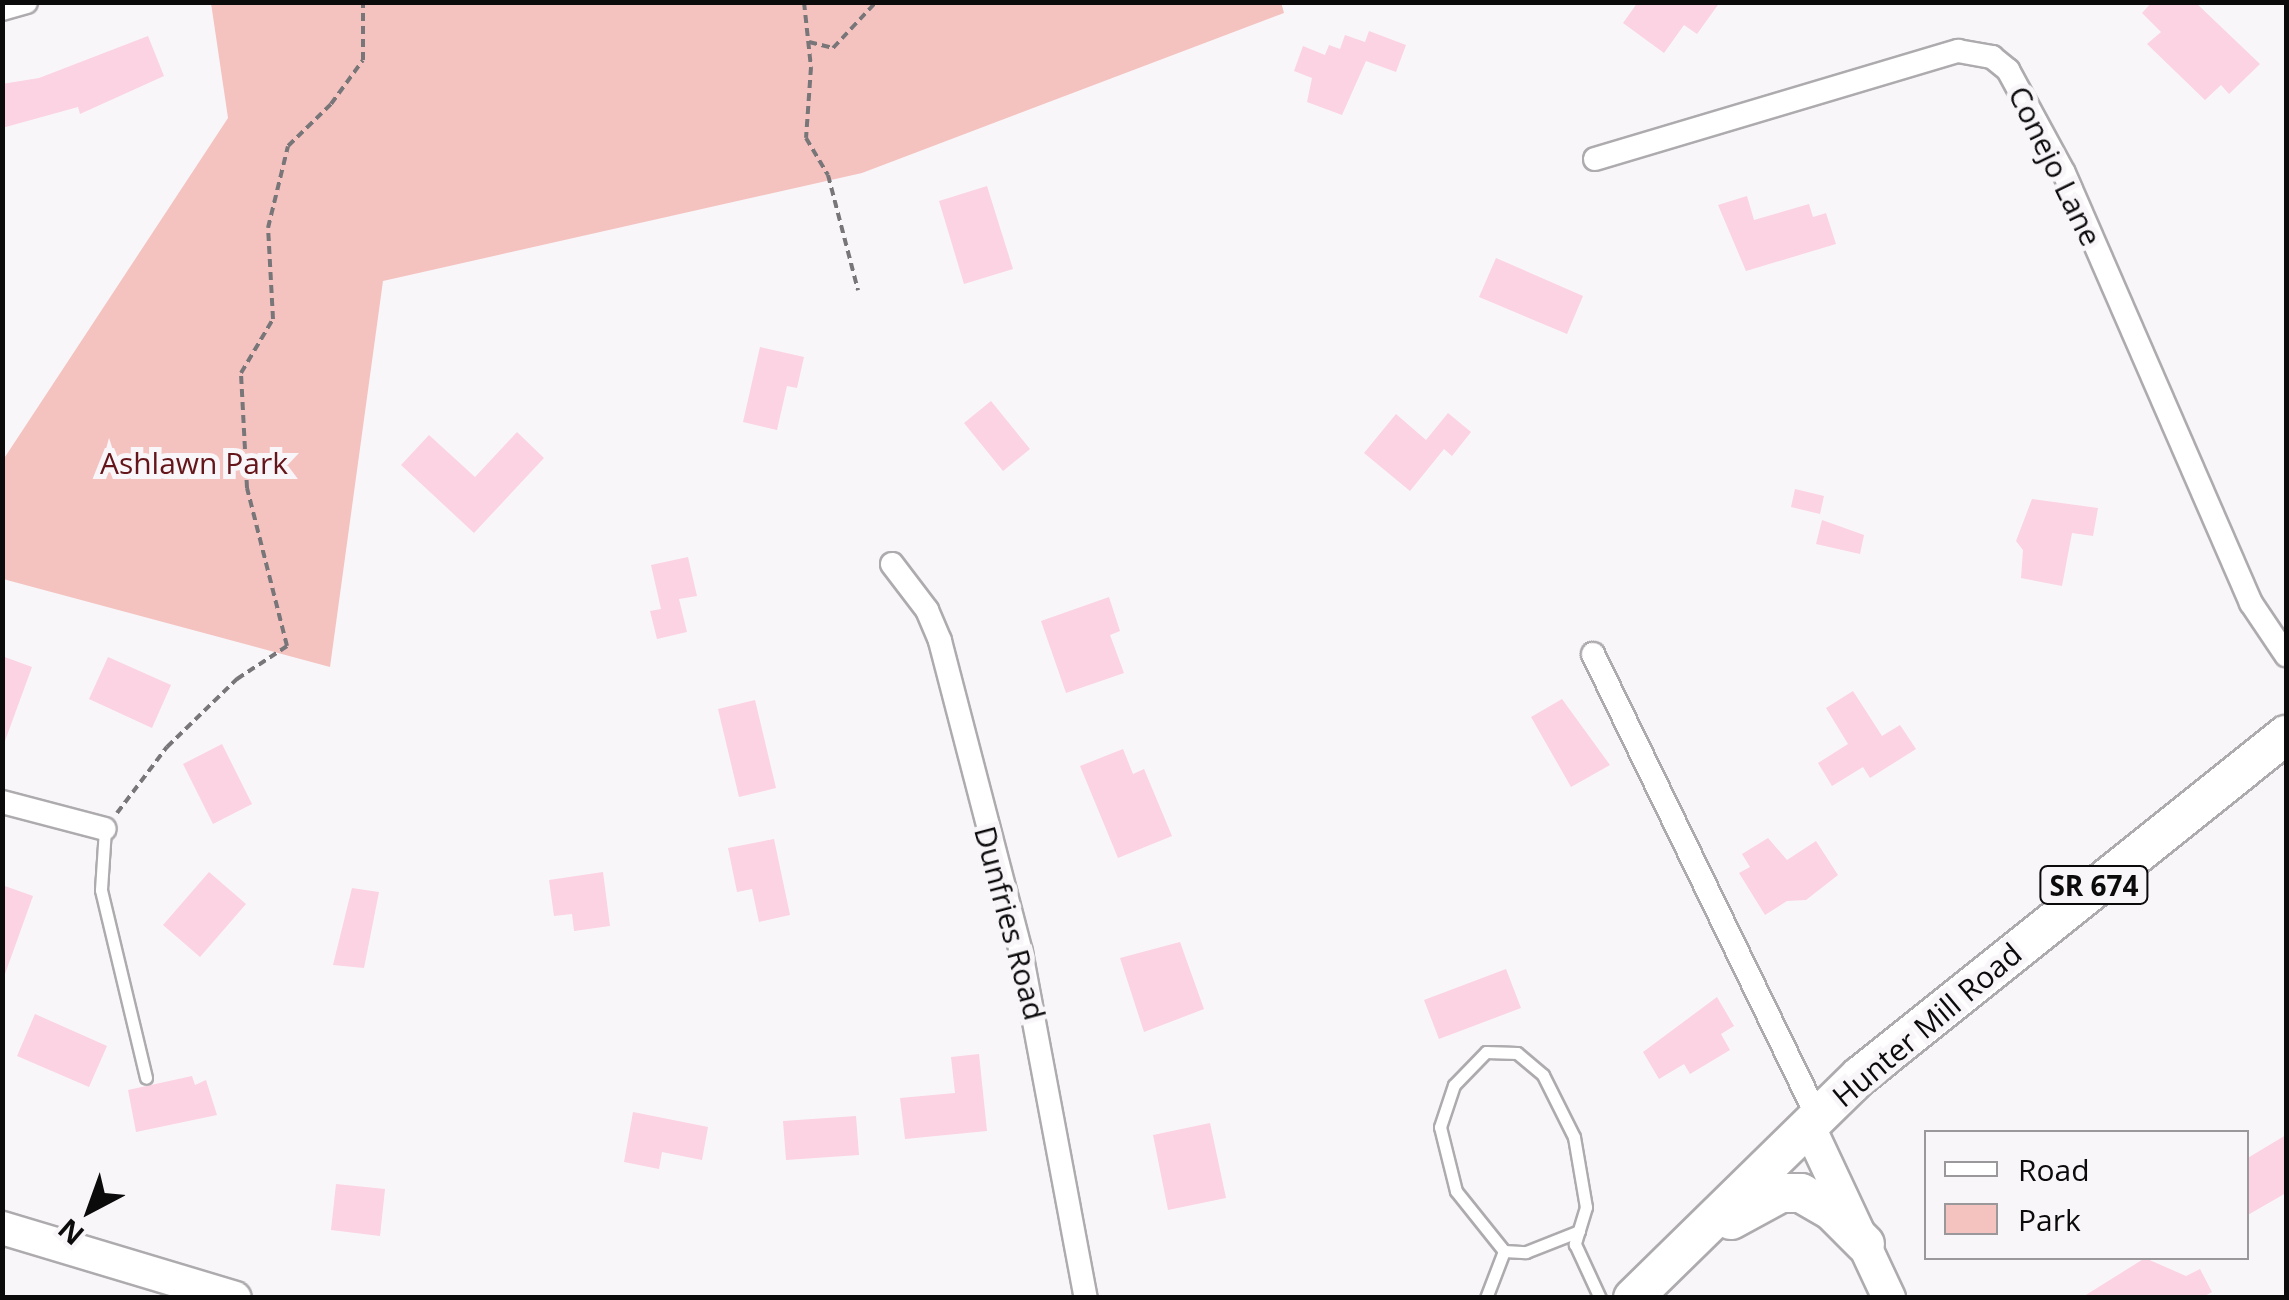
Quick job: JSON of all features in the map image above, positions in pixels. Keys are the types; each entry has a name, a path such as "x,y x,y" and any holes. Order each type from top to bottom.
{"main road":[{"name":"Hunter Mill Road","path":"1632,1298 1813,1122 2099,881 2286,735"},
{"path":"1813,1122 1889,1298"},
{"path":"1686,1246 1790,1192 1819,1202 1865,1244"},
{"path":"2,1228 235,1298"}],"street":[{"path":"2,9 26,2"},
{"name":"Conejo Lane","path":"1595,159 1958,51 1992,57 2008,70 2064,173 2251,603 2286,655"},
{"name":"Dunfries Road","path":"892,564 927,610 940,642 1021,952 1086,1298"},
{"path":"1593,654 1813,1122"},
{"path":"2,802 106,828"}],"lane":[{"path":"106,828 101,890 146,1078"},
{"path":"1578,1232 1526,1252 1504,1251 1456,1192 1440,1128 1454,1085 1486,1052 1517,1053 1543,1075 1574,1137 1586,1207 1578,1232 1580,1262 1600,1298"},
{"path":"1486,1298 1504,1251"}],"path":[{"path":"106,828 167,747 236,679 287,646 247,488 242,372 273,318 268,228 288,146 331,104 363,60 364,2"},
{"path":"804,2 809,42 806,138 828,175 858,290"},
{"path":"809,42 833,48 876,2"}],"green space":[{"name":"Ashlawn Park","path":"1281,2 1284,13 862,173 383,281 330,667 3,579 3,460 228,118 211,3"}],"building":[{"path":"1638,2 1720,2 1697,34 1684,25 1664,53 1623,23"},
{"path":"2152,2 2195,2 2260,64 2229,94 2221,85 2205,100 2147,44 2161,32 2142,13"},
{"path":"1369,31 1406,45 1396,72 1366,61 1342,115 1307,102 1312,78 1294,71 1303,46 1325,55 1329,45 1340,49 1345,35 1365,42"},
{"path":"148,36 164,76 80,114 78,107 2,128 2,84 39,78"},
{"path":"987,186 1013,269 964,284 939,201"},
{"path":"1747,196 1754,220 1809,204 1813,217 1826,213 1836,244 1746,271 1718,205"},
{"path":"1496,258 1583,296 1567,334 1479,297"},
{"path":"760,347 804,357 797,388 787,386 777,430 743,422"},
{"path":"991,401 1030,449 1003,471 964,423"},
{"path":"1448,413 1471,432 1452,456 1444,449 1410,491 1364,453 1396,414 1426,440"},
{"path":"517,432 544,458 474,533 401,465 429,435 475,477"},
{"path":"1795,489 1824,496 1820,514 1791,507"},
{"path":"2032,499 2098,508 2093,536 2072,533 2062,586 2021,578 2023,550 2016,541"},
{"path":"1822,520 1864,535 1860,554 1816,544"},
{"path":"688,557 697,596 679,599 687,632 657,639 650,611 661,609 651,565"},
{"path":"1109,597 1120,631 1110,635 1124,673 1066,693 1041,621"},
{"path":"2,656 32,667 5,741 2,741"},
{"path":"108,657 171,685 152,728 89,699"},
{"path":"1853,691 1882,736 1900,725 1916,749 1870,778 1863,767 1832,786 1818,763 1848,744 1826,708"},
{"path":"1562,699 1610,765 1571,787 1531,717"},
{"path":"755,700 776,788 739,797 718,709"},
{"path":"222,744 252,804 213,824 183,764"},
{"path":"1123,749 1133,774 1144,769 1172,836 1118,858 1080,766"},
{"path":"1768,838 1787,860 1816,841 1838,875 1806,900 1787,901 1765,915 1739,873 1750,867 1742,854"},
{"path":"774,839 790,915 759,922 752,889 737,892 728,848"},
{"path":"209,872 246,904 200,957 163,925"},
{"path":"603,872 610,926 574,931 572,914 554,916 549,880"},
{"path":"2,885 33,896 5,974 2,974"},
{"path":"352,888 379,892 364,968 333,965"},
{"path":"1180,942 1204,1009 1144,1032 1120,958"},
{"path":"1506,969 1521,1008 1439,1039 1424,1000"},
{"path":"1717,997 1734,1026 1721,1034 1730,1050 1690,1074 1684,1064 1659,1079 1643,1052"},
{"path":"35,1014 107,1046 89,1087 17,1056"},
{"path":"979,1054 987,1131 905,1139 900,1098 955,1093 951,1057"},
{"path":"192,1076 195,1085 206,1080 217,1115 136,1132 128,1090"},
{"path":"633,1112 708,1127 702,1160 662,1152 659,1169 624,1162"},
{"path":"856,1116 859,1155 786,1160 783,1121"},
{"path":"1210,1123 1226,1198 1168,1210 1153,1135"},
{"path":"2286,1135 2286,1193 2249,1214 2249,1157"},
{"path":"336,1184 385,1189 380,1236 331,1230"},
{"path":"2142,1260 2186,1276 2200,1269 2212,1292 2201,1298 2081,1298"}]}
